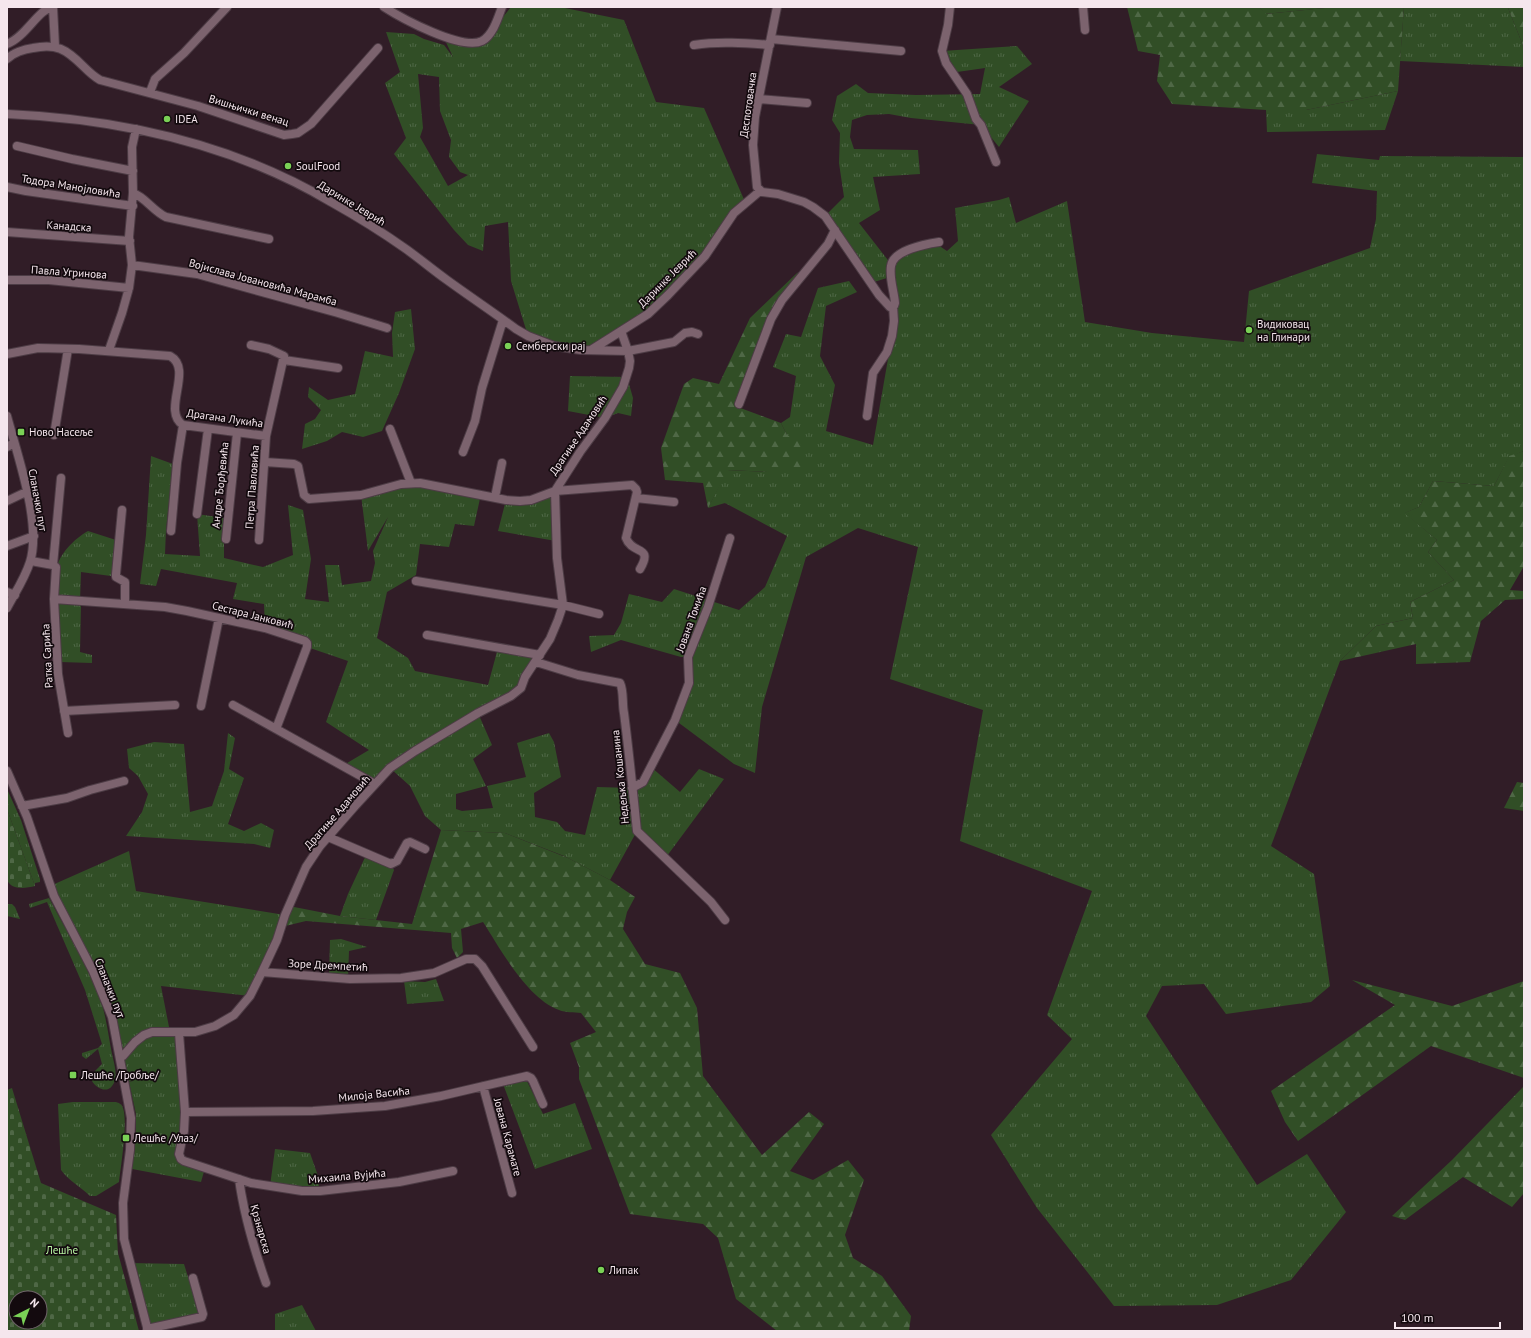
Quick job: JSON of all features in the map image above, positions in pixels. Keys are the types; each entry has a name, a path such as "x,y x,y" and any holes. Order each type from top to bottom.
{"street":[{"path":"7,44 23,34 45,10 53,7 55,46 31,48 16,53 7,59"},
{"path":"150,92 155,79 184,53 227,7"},
{"path":"384,7 407,21 428,30 455,40 473,43 482,41 488,37 496,24 502,7"},
{"name":"Деспотовачка","path":"760,191 757,187 753,146 758,99 777,7"},
{"path":"950,7 948,25 942,51 946,64 967,94 976,119 982,125 996,162"},
{"path":"1083,7 1085,30"},
{"path":"694,46 705,43 770,42 901,51"},
{"name":"Вишњички венац","path":"55,46 62,48 72,55 97,78 221,113 284,135 303,130 311,124 378,48"},
{"path":"758,99 807,103"},
{"name":"Даринке Јеврић","path":"7,114 66,118 136,129 190,142 226,153 266,169 331,201 393,240 503,320 528,336 554,346 570,350 590,350 648,314 705,256 734,213 760,191"},
{"path":"109,350 129,288 132,265 130,240 133,206 132,147 136,129"},
{"path":"17,146 133,171"},
{"name":"Тодора Манојловића","path":"7,187 133,206"},
{"path":"760,191 778,194 804,202 825,216 879,295 889,306 893,306"},
{"name":"Тодора Манојловића","path":"133,193 140,196 155,210 166,217 269,239"},
{"path":"739,404 771,319 786,294 828,244 835,230"},
{"name":"Канадска","path":"7,232 130,240"},
{"path":"867,416 873,373 887,352 892,336 894,321 893,306 895,303 891,277 891,264 895,257 919,246 939,242"},
{"name":"Војислава Јовановића Марамба","path":"132,265 197,274 387,328"},
{"name":"Павла Угринова","path":"7,280 49,280 129,288"},
{"path":"464,452 475,420 482,388 503,320"},
{"name":"Драгиње Адамовић","path":"120,1057 123,1056 135,1042 144,1035 158,1032 195,1032 207,1029 228,1019 246,1002 277,940 287,910 306,867 328,837 390,768 478,713 511,696 521,688 525,677 538,659 558,620 563,605 557,558 555,491 576,458 605,418 623,387 629,368 628,351 621,331"},
{"path":"590,350 628,351 674,342 685,333 692,332 698,334"},
{"path":"251,345 269,349 284,356 284,360 338,368"},
{"name":"Драгана Лукића","path":"7,354 38,348 109,350 164,355 174,358 178,366 178,390 175,414 177,420 183,425 208,430 266,436 284,360"},
{"path":"54,435 68,349"},
{"name":"Сланачки пут","path":"7,416 11,445 26,492 33,523 34,536 31,561 11,593 7,608"},
{"path":"171,531 177,463 183,425"},
{"path":"390,429 410,483"},
{"path":"197,514 208,430"},
{"name":"Андре Ђорђевића","path":"226,539 237,433"},
{"name":"Петра Павловића","path":"259,540 266,436"},
{"path":"265,462 294,464 298,466 304,495 309,499 361,495 410,483 420,483 506,500 531,500 555,491 628,484 636,488 636,498 626,538 631,546 642,551 645,555 645,560 640,569"},
{"path":"495,497 502,463"},
{"name":"Ратка Сарића","path":"61,478 53,565 56,570 54,599 58,674 68,733"},
{"path":"7,501 26,492"},
{"path":"636,498 674,502"},
{"path":"122,510 116,577 125,582 125,604"},
{"path":"7,546 34,536"},
{"name":"Јована Томића","path":"632,788 642,782 675,720 689,683 688,657 708,607 730,538"},
{"path":"31,561 53,565"},
{"path":"416,581 563,605 599,614"},
{"name":"Сестара Јанковић","path":"54,599 165,608 219,618 284,633 303,640 307,643 307,647 276,729"},
{"path":"201,706 219,618"},
{"path":"427,635 538,659"},
{"name":"Недељка Кошанина","path":"538,659 578,674 620,683 622,687 637,831 711,902 725,920"},
{"path":"64,711 175,705"},
{"path":"233,705 375,784"},
{"name":"Сланачки пут","path":"7,771 22,806 54,896 85,955 103,993 112,1018 129,1104 131,1132 123,1203 122,1220 124,1239 147,1330"},
{"path":"22,806 67,798 124,781"},
{"path":"328,837 391,864 397,861 407,843 410,842 426,849"},
{"name":"Зоре Дремпетић","path":"262,972 350,980 401,978 434,973 461,961 475,959 482,966 533,1047"},
{"name":"Михаила Вујића","path":"179,1033 186,1112 184,1131 179,1150 181,1159 263,1186 302,1191 320,1191 399,1182 453,1171"},
{"name":"Милоја Васића","path":"186,1112 313,1112 369,1108 405,1103 529,1076 533,1081 543,1104"},
{"name":"Јована Карамате","path":"483,1086 512,1193"},
{"name":"Крзнарска","path":"239,1179 242,1207 266,1283"},
{"path":"147,1330 202,1317 203,1314 193,1278"}],"green space":[{"path":"511,7 560,7 624,20 656,102 704,108 746,204 669,295 590,350 528,336 511,281 508,222 485,226 483,251 468,245 454,230 394,154 406,138 385,83 400,72 386,32 414,34 424,39 444,45 453,57 443,36 473,43 491,32","holes":["418,74 439,77 440,111 451,140 449,157 460,172 468,175 448,186 420,137 423,128"]},
{"path":"1127,7 1259,7 1266,14 1335,7 1404,7 1398,91 1306,110 1266,110 1172,104 1157,81 1160,55 1138,51"},
{"path":"1259,7 1335,7 1265,14"},
{"path":"1404,7 1510,7 1508,8 1524,48 1524,67 1400,61"},
{"path":"1524,7 1524,48 1508,8"},
{"path":"1017,46 1032,64 999,87 1029,101 999,147 981,125 911,118 889,114 867,115 852,120 850,137 854,149 918,150 920,174 873,177 880,210 859,223 891,264 900,253 938,245 947,251 958,241 955,208 1009,197 1016,223 1067,201 1085,322 1152,333 1244,342 1249,291 1370,248 1376,219 1377,191 1312,183 1317,154 1379,160 1380,156 1524,157 1524,451 1509,457 1494,486 1433,481 1419,507 1405,513 1437,540 1428,552 1454,580 1410,602 1413,618 1376,626 1340,661 1271,846 1314,874 1330,986 1311,1002 1226,1014 1204,984 1162,986 1146,1016 1257,1185 1307,1154 1346,1212 1291,1280 1217,1305 1114,1306 1037,1208 991,1135 1072,1039 1047,1015 1092,891 960,841 983,710 890,679 918,547 858,528 806,557 762,707 755,773 734,764 675,720 689,683 688,657 681,657 621,640 591,652 589,636 614,635 621,623 629,594 662,602 674,589 739,610 765,587 787,536 725,503 708,508 727,470 768,472 787,435 781,423 790,417 796,376 773,367 786,334 801,337 818,288 849,281 857,292 826,306 820,356 835,385 826,431 873,445 892,336 890,277 871,283 825,216 844,197 839,163 840,133 832,120 837,96 856,84 868,93 916,95 980,94 985,68 957,72 942,51"},
{"path":"1398,91 1385,130 1267,132 1266,110 1306,110"},
{"path":"798,272 770,327 735,406 781,423 787,435 800,440 805,468 768,472 728,470 708,508 703,483 665,480 661,448 684,384 693,378 719,384 750,318"},
{"path":"411,309 415,349 399,393 382,431 363,437 342,432 327,441 302,449 305,424 315,419 321,410 308,397 309,387 328,400 355,394 365,351 393,357 392,333 395,312"},
{"path":"570,376 627,377 633,398 631,416 618,413 605,418 568,411"},
{"path":"1524,451 1524,566 1510,590 1524,591 1524,599 1505,600 1481,621 1470,662 1416,664 1416,644 1340,661 1376,626 1413,618 1410,602 1454,580 1428,552 1437,540 1404,513 1419,507 1433,481 1494,486 1509,456"},
{"path":"151,456 173,464 165,554 200,556 197,514 224,518 224,558 263,567 293,555 288,505 303,510 311,559 305,599 329,602 325,565 339,565 342,585 371,581 375,563 373,551 388,517 368,551 361,495 401,484 481,494 474,526 455,524 449,547 420,544 416,575 387,592 377,638 408,658 415,671 488,685 498,648 540,655 521,688 478,713 492,745 473,759 486,786 456,794 456,809 462,811 493,808 487,786 526,777 517,743 549,733 554,742 561,777 534,793 535,817 557,822 565,831 585,835 597,787 632,788 651,767 680,792 699,769 724,779 664,860 637,831 610,880 564,856 505,833 441,830 425,816 410,786 390,768 375,784 342,766 369,750 326,722 348,661 307,647 307,645 265,628 264,604 233,599 237,583 161,569 156,586 140,584 146,535"},
{"path":"555,491 556,541 498,531 506,500 520,501"},
{"path":"88,531 119,541 116,574 111,576 81,572 80,601 54,599 55,573 60,558 78,538"},
{"path":"58,602 81,604 80,652 92,655 92,663 60,662"},
{"path":"228,733 235,738 229,769 244,778 228,824 244,831 261,823 274,830 270,848 254,844 126,836 142,812 148,794 138,776 129,768 127,749 154,742 184,744 190,812 212,806 224,771"},
{"path":"1517,782 1524,783 1524,811 1504,808"},
{"path":"7,789 21,820 40,879 40,882 35,883 35,886 7,809"},
{"path":"7,809 35,886 20,888 12,886 7,880"},
{"path":"441,830 505,833 568,858 610,880 635,897 627,912 623,929 645,964 680,973 697,1008 703,1076 762,1155 809,1112 824,1124 790,1171 813,1180 848,1160 864,1180 845,1235 853,1258 882,1276 911,1316 909,1331 777,1331 736,1299 718,1238 703,1224 630,1214 579,1079 579,1067 570,1043 596,1032 581,1013 559,1010 547,1004 536,995 516,972 483,922 461,929 463,952 457,958 452,948 451,933 306,921 281,927 289,906 340,916 412,924"},
{"path":"129,851 136,891 285,915 250,996 161,986 170,1032 179,1033 185,1098 177,1160 205,1168 201,1182 127,1168 131,1132 136,1132 136,1114 129,1082 133,1081 125,1082 112,1018 50,886"},
{"path":"367,853 391,864 394,870 376,920 340,916 348,894"},
{"path":"49,898 85,966 103,1008 116,1075 112,1086 104,1090 92,1081 94,1072 102,1064 98,1049 86,1059 82,1056 82,1053 98,1048 102,1044 85,990 47,902 30,908 29,904"},
{"path":"7,904 12,904 15,907 20,919 7,916"},
{"path":"341,939 367,947 349,951 348,977 329,975 330,940"},
{"path":"436,979 444,1001 407,1004 404,981 425,982"},
{"path":"1352,980 1452,1006 1524,981 1524,1078 1431,1046 1298,1141 1285,1122 1271,1091 1395,1005"},
{"path":"526,1079 543,1114 575,1103 592,1149 535,1169 503,1084"},
{"path":"1524,1086 1524,1193 1512,1207 1463,1177 1405,1220 1392,1216 1452,1160"},
{"name":"Лешће","path":"12,1088 41,1183 116,1215 118,1253 139,1331 7,1331 7,1090"},
{"path":"73,1102 116,1102 123,1108 125,1123 119,1182 96,1196 90,1196 61,1170 58,1104"},
{"path":"275,1149 310,1153 317,1173 320,1191 270,1186"},
{"path":"129,1263 184,1264 200,1316 147,1329"},
{"path":"302,1305 316,1331 275,1331 275,1314"}],"place":[{"name":"IDEA","path":"167,119"},
{"name":"SoulFood","path":"288,166"},
{"name":"Видиковац на Глинари","path":"1249,330"},
{"name":"Семберски рај","path":"508,346"},
{"name":"Ново Насеље","path":"21,432"},
{"name":"Лешће /Гробље/","path":"73,1075"},
{"name":"Лешће /Улаз/","path":"126,1138"},
{"name":"Липак","path":"601,1270"}]}
